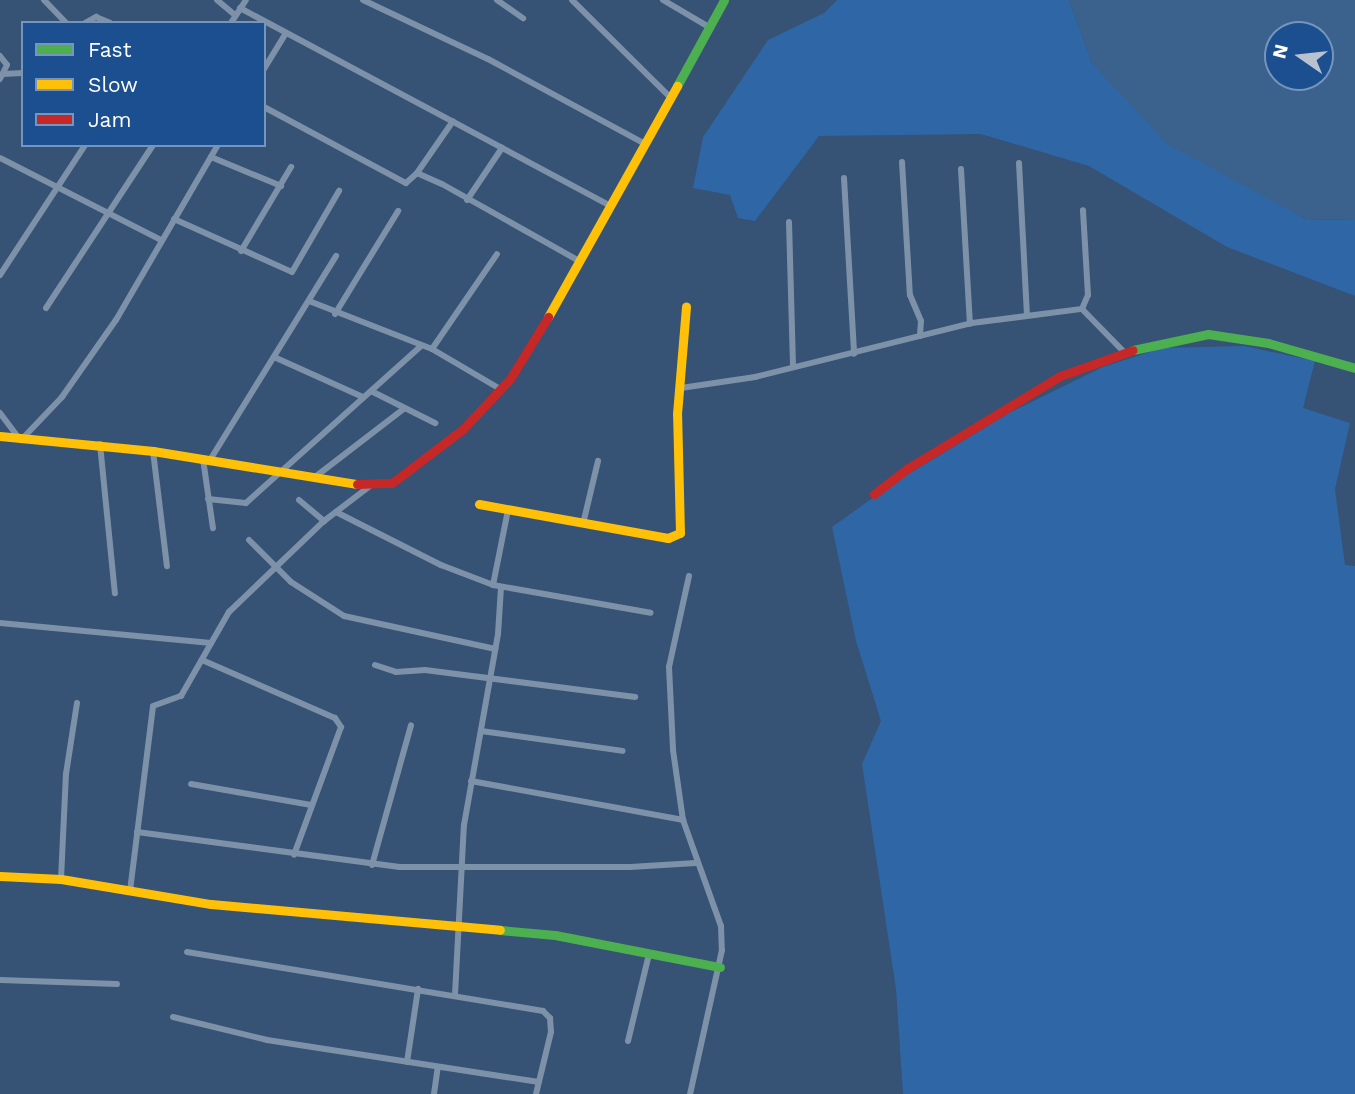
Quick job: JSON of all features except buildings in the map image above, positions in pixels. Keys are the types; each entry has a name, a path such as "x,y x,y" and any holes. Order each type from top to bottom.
{"street":[{"path":"44,0 64,21"},
{"path":"217,0 235,15"},
{"path":"231,21 246,0"},
{"path":"363,0 488,59 645,144"},
{"path":"497,0 523,18"},
{"path":"572,0 671,98"},
{"path":"663,0 709,27"},
{"path":"0,436 153,451 370,486 392,483 463,429 502,390 581,262 724,0"},
{"path":"240,8 264,21"},
{"path":"266,22 611,206"},
{"path":"266,66 286,33"},
{"path":"0,56 7,65 1,77"},
{"path":"1,77 21,73"},
{"path":"266,108 406,183 417,173 453,121"},
{"path":"0,275 84,147"},
{"path":"46,308 152,147"},
{"path":"20,438 62,397 116,320 217,147"},
{"path":"467,200 502,148"},
{"path":"211,157 281,186"},
{"path":"0,158 161,240"},
{"path":"902,162 911,295 921,321 920,336"},
{"path":"1019,163 1027,315"},
{"path":"240,251 291,167"},
{"path":"961,169 970,324"},
{"path":"417,173 581,262"},
{"path":"844,178 854,354"},
{"path":"174,219 240,251 292,272 339,191"},
{"path":"1083,210 1088,296 1083,309"},
{"path":"335,314 398,211"},
{"path":"789,222 793,366"},
{"path":"432,349 498,254"},
{"path":"213,528 208,499 207,460 336,256"},
{"path":"309,301 335,314 432,349 502,390"},
{"path":"479,504 668,538 680,533 676,433 686,306"},
{"path":"681,388 854,354 970,324 1083,309"},
{"path":"1083,309 1124,352"},
{"path":"874,494 908,468 1060,376 1124,352 1208,334 1268,343 1355,368"},
{"path":"208,499 241,505 421,346"},
{"path":"274,357 363,397"},
{"path":"371,391 435,423"},
{"path":"315,477 405,408"},
{"path":"0,413 20,438"},
{"path":"100,444 115,593"},
{"path":"153,451 167,566"},
{"path":"583,524 598,461"},
{"path":"130,891 153,708 178,700 229,612 324,521 370,486"},
{"path":"299,500 324,521"},
{"path":"493,584 508,510"},
{"path":"337,512 441,565 502,587 651,613"},
{"path":"249,540 276,567 344,616 495,649"},
{"path":"689,576 669,667 683,820 696,863 721,926 720,967 690,1094"},
{"path":"455,995 456,923 471,781 495,649 502,587"},
{"path":"0,623 211,643"},
{"path":"202,660 339,722 341,732 294,855"},
{"path":"375,665 396,672 417,669 635,697"},
{"path":"61,879 66,774 77,703"},
{"path":"372,865 411,725"},
{"path":"481,730 623,751"},
{"path":"471,781 683,820"},
{"path":"191,784 311,805"},
{"path":"137,832 372,865 461,869 696,863"},
{"path":"0,876 61,879 130,891 296,912 456,923 555,935 720,967"},
{"path":"187,952 455,995 547,1014 551,1032 536,1094"},
{"path":"628,1041 649,954"},
{"path":"0,980 117,984"},
{"path":"407,1062 418,989"},
{"path":"173,1017 267,1041 538,1082"},
{"path":"434,1094 438,1066"}],"shaded area":[{"path":"837,0 1069,0 1092,63 1305,219 1355,220 1355,296 1227,247 1089,166 981,134 819,136 755,221 738,218 730,195 693,188 703,137 768,40 824,13"},
{"path":"1069,0 1355,0 1355,220 1306,219 1167,144 1092,63"},
{"path":"1244,346 1315,361 1303,408 1350,423 1335,489 1345,565 1355,566 1355,1094 903,1094 896,989 862,764 881,721 856,641 832,527 892,484 1009,413 1103,367 1162,348"}],"traffic: fast":[{"path":"677,86 724,0"},
{"path":"1133,350 1208,334 1268,343 1355,368"},
{"path":"500,930 555,935 720,967"}],"traffic: slow":[{"path":"548,317 677,86"},
{"path":"479,504 668,538 680,533 677,414 686,306"},
{"path":"0,436 153,451 357,484"},
{"path":"0,876 61,879 211,904 500,930"}],"traffic: jam":[{"path":"357,484 392,483 463,429 510,379 548,317"},
{"path":"874,494 908,468 1060,376 1133,350"}]}
